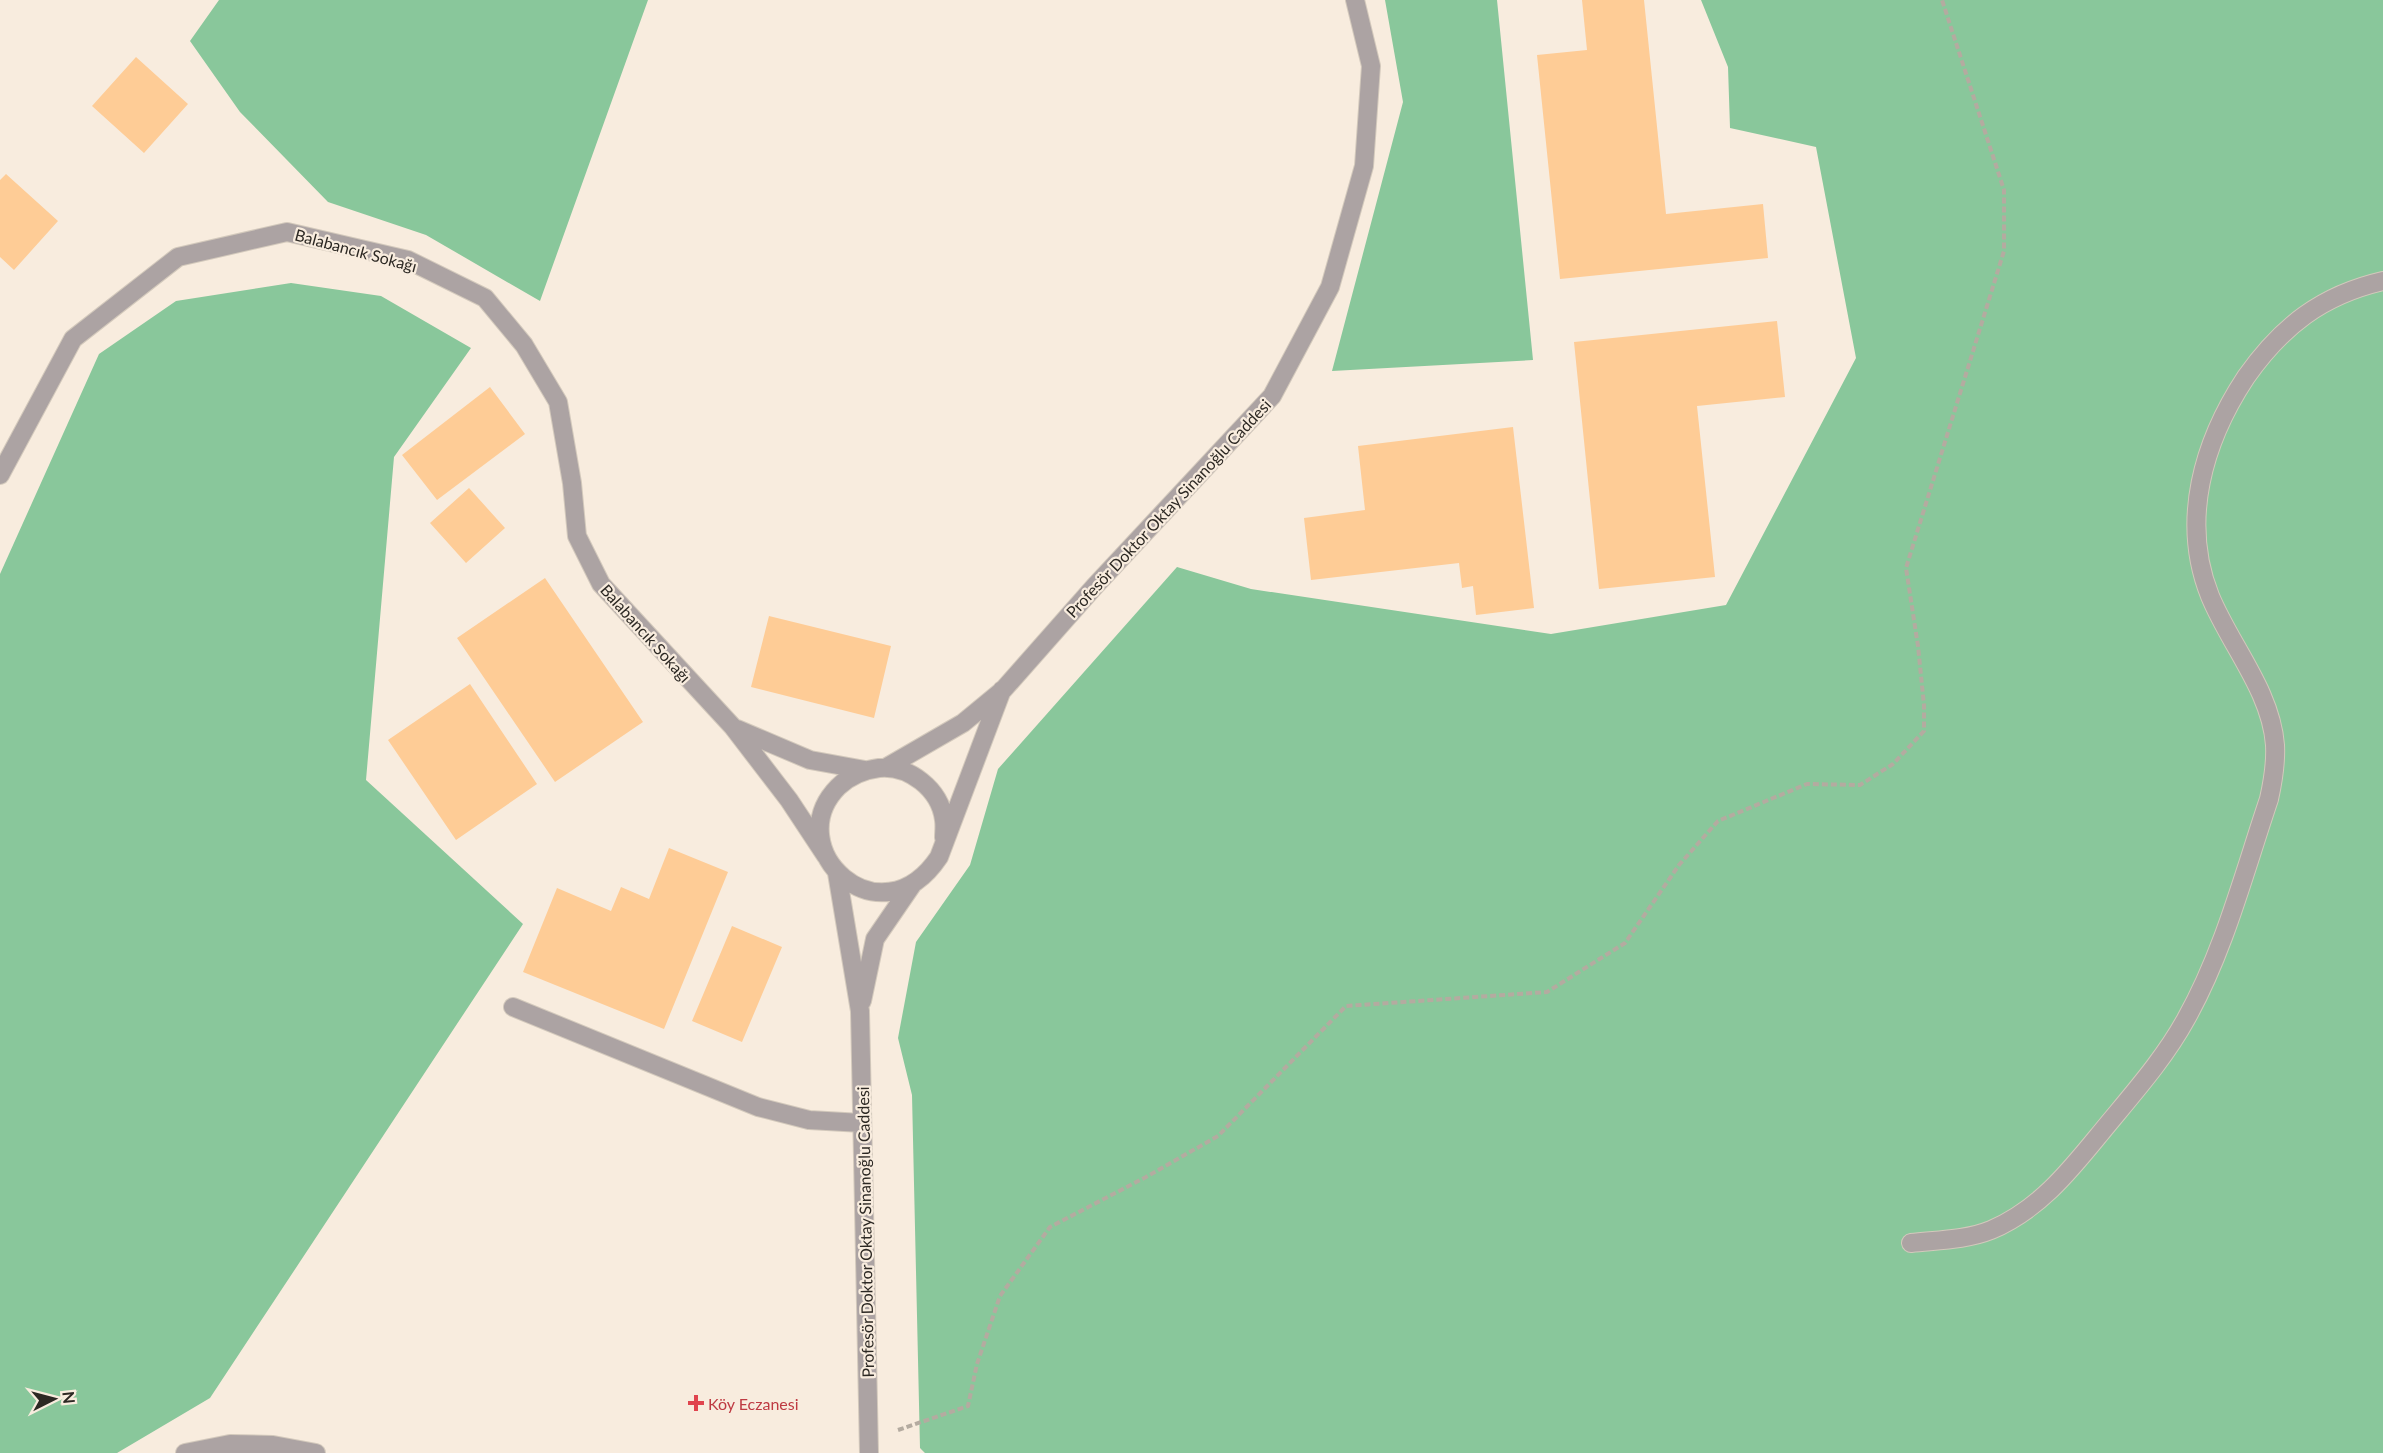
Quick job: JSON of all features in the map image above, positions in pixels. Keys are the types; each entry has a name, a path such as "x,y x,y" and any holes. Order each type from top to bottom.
{"street":[{"name":"Profesör Doktor Oktay Sinanoğlu Caddesi","path":"887,767 963,723 1003,690 1094,586 1272,396 1330,287 1364,166 1371,66 1355,0"},
{"name":"Balabancık Sokağı","path":"0,475 73,339 178,257 287,232 408,260 485,298 524,345 558,402 572,483 577,536 601,584 733,727 789,800 826,856"},
{"path":"1911,1243 1965,1238 1991,1230 2016,1217 2040,1200 2062,1180 2162,1056 2185,1021 2200,992 2214,961 2269,799 2274,772 2275,744 2269,717 2210,596 2204,574 2197,527 2200,479 2208,451 2233,398 2257,362 2285,330 2308,312 2333,297 2358,287 2383,281"},
{"name":"Profesör Doktor Oktay Sinanoğlu Caddesi","path":"944,838 1003,690"},
{"name":"Balabancık Sokağı","path":"733,727 761,741 810,760 865,770"},
{"path":"887,767 907,772 925,784 937,800 944,818 944,838 939,857 928,873 912,885 893,891 874,892 855,886 837,873 826,856 820,832 822,814 831,794 846,779 865,770 887,767"},
{"name":"Profesör Doktor Oktay Sinanoğlu Caddesi","path":"837,873 860,1011 869,1447"},
{"name":"Profesör Doktor Oktay Sinanoğlu Caddesi","path":"860,1011 875,939 912,885"},
{"path":"513,1007 758,1107 809,1120 862,1123"},
{"path":"185,1453 230,1444 273,1445 316,1453"}],"path":[{"path":"869,1447 968,1406 977,1364 1000,1296 1050,1227 1218,1136 1346,1006 1547,992 1625,943 1679,865 1718,821 1807,784 1860,785 1893,764 1924,731 1924,705 1918,646 1906,568 2004,251 2004,190 1942,0"}],"green space":[{"path":"219,0 648,0 540,301 426,235 328,202 240,112 190,41"},
{"path":"1385,0 1497,0 1533,360 1332,371 1403,102"},
{"path":"1701,0 2383,0 2383,1453 925,1453 920,1448 912,1095 898,1038 916,942 970,865 998,769 1177,567 1251,589 1551,634 1726,605 1856,358 1816,147 1730,128 1728,67"},
{"path":"291,283 381,296 471,348 394,457 366,780 523,924 210,1398 117,1453 0,1453 0,574 99,354 176,301"}],"building":[{"path":"1582,0 1644,0 1666,214 1763,204 1768,258 1560,279 1537,55 1587,50"},
{"path":"136,57 188,104 144,153 92,106"},
{"path":"6,174 58,221 14,270 0,257 0,180"},
{"path":"1777,321 1785,397 1697,406 1715,577 1599,589 1574,342"},
{"path":"490,387 525,434 437,500 402,455"},
{"path":"1513,427 1534,608 1476,615 1473,586 1462,588 1459,563 1311,580 1304,518 1365,510 1358,446"},
{"path":"469,488 505,528 466,563 430,523"},
{"path":"545,578 643,722 555,782 457,638"},
{"path":"769,616 891,646 874,718 751,687"},
{"path":"470,684 537,784 456,840 388,740"},
{"path":"669,848 728,872 664,1029 523,972 557,888 611,911 621,887 649,899"},
{"path":"732,926 782,947 742,1042 692,1021"}],"place":[{"name":"Köy Eczanesi","path":"696,1403"}]}
